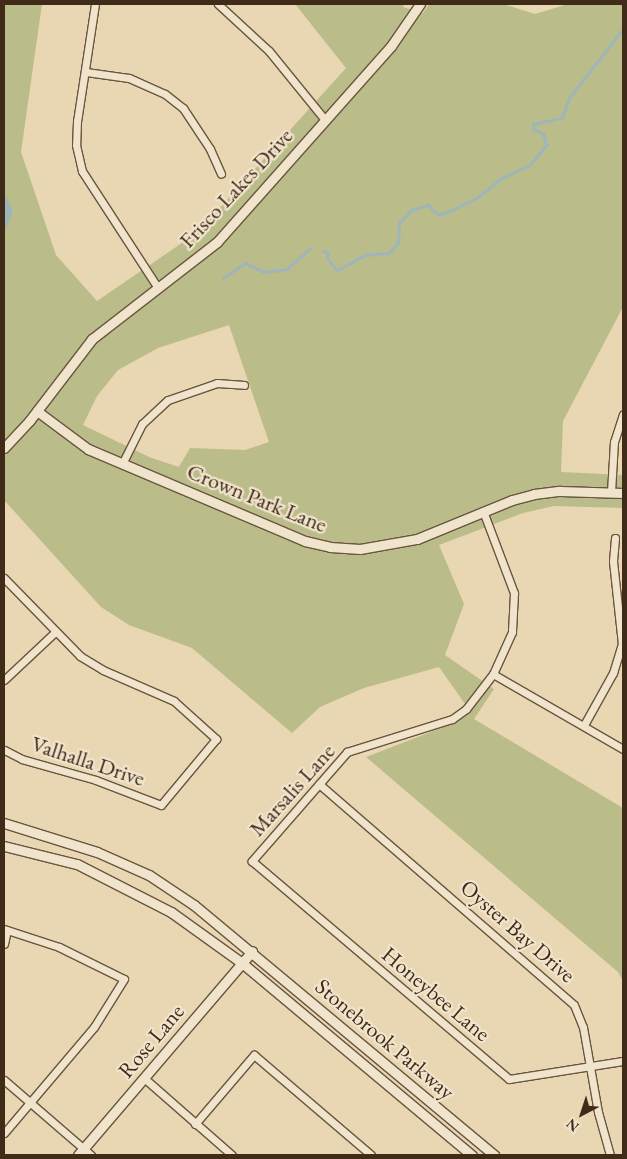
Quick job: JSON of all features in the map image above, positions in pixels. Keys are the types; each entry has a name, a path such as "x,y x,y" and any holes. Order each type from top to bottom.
{"street":[{"path":"95,4 86,72 76,121 76,145 82,171 158,288"},
{"path":"218,4 269,51 325,120"},
{"name":"Frisco Lakes Drive","path":"4,448 37,411 92,339 116,317 158,288 217,242 391,46 420,4"},
{"path":"86,72 129,78 166,94 183,108 210,149 220,174"},
{"path":"122,464 142,424 168,400 217,383 244,385"},
{"name":"Crown Park Lane","path":"37,411 88,449 304,541 330,547 360,549 386,547 417,539 482,511 534,494 560,491 623,493"},
{"path":"611,492 614,442 623,414"},
{"name":"Marsalis Lane","path":"252,861 347,752 452,719 466,709 493,674 512,632 514,593 482,511"},
{"path":"584,725 613,673 622,644 613,562 615,538"},
{"path":"4,578 54,633 4,680"},
{"name":"Valhalla Drive","path":"4,750 22,759 96,780 161,805 216,739 174,701 103,670 54,633"},
{"path":"493,674 623,749"},
{"name":"Oyster Bay Drive","path":"319,784 566,995 584,1027 602,1134 610,1155"},
{"name":"Stonebrook Parkway","path":"4,823 97,852 149,875 194,905 252,951 494,1155"},
{"name":"Stonebrook Parkway","path":"4,846 77,864 108,877 171,912 242,963 472,1155"},
{"name":"Honeybee Lane","path":"252,861 508,1079 590,1068 623,1061"},
{"path":"4,944 6,930 67,951 124,979 94,1027 4,1133"},
{"name":"Rose Lane","path":"80,1152 252,951"},
{"path":"196,1124 254,1055 371,1155"},
{"path":"144,1078 232,1155"},
{"path":"4,1080 30,1102 80,1152 91,1155"}],"green space":[{"path":"4,4 42,4 21,152 56,255 97,301 198,232 346,68 295,4 404,4 403,7 423,13 429,4 503,4 535,14 568,4 623,4 623,307 563,421 561,472 623,475 623,508 554,506 523,513 439,545 464,604 445,655 494,689 474,719 623,808 623,981 618,972 366,757 454,723 470,711 439,667 364,688 320,707 292,733 192,648 129,625 101,607 4,500","holes":["229,325 269,442 245,450 190,448 179,467 149,457 83,425 97,396 118,370 158,348"]}],"water":[{"path":"4,193 13,211 4,234"}],"waterway":[{"path":"323,251 328,252 328,259 337,270 365,255 389,253 398,243 399,223 411,210 428,205 439,215 450,211 477,198 502,178 530,165 546,145 543,134 534,130 533,124 562,118 569,98 623,29"},
{"path":"223,278 245,263 264,272 287,269 310,248"}]}
